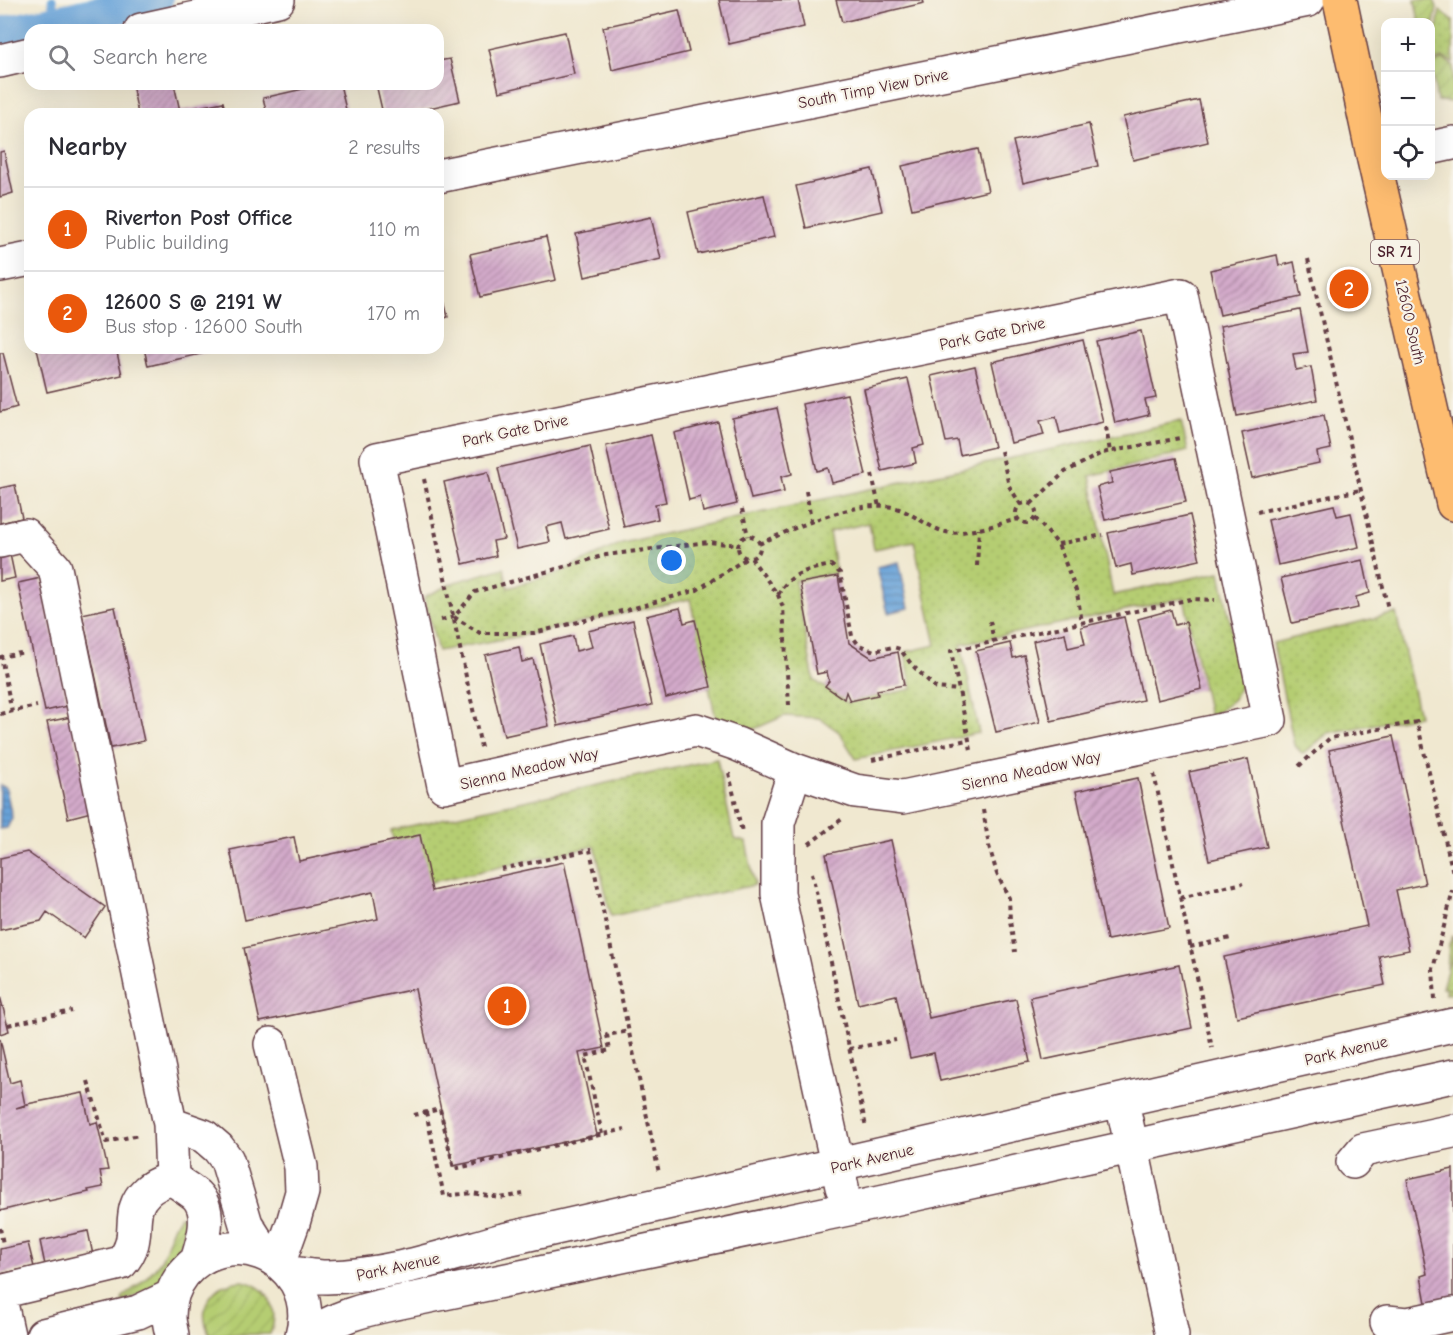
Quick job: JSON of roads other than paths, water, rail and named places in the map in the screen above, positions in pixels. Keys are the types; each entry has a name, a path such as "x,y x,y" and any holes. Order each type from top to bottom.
{"main road":[{"name":"12600 South","path":"1340,0 1380,159 1453,504"}],"street":[{"path":"168,24 278,0"},
{"name":"South Timp View Drive","path":"444,175 1308,0"},
{"path":"0,61 24,55"},
{"path":"1435,147 1453,143"},
{"path":"0,265 24,260"},
{"name":"Park Gate Drive","path":"377,459 1181,295 1270,720"},
{"name":"Sienna Meadow Way","path":"377,459 444,786 696,730 737,744 795,770 855,791 903,797 1270,720"},
{"path":"0,541 25,535 55,568 170,1124 172,1178"},
{"path":"795,770 778,823 778,894 848,1209"},
{"name":"Park Avenue","path":"172,1335 169,1318 172,1296 186,1270 213,1252 230,1248 248,1249 278,1263 324,1277 372,1274 414,1265 503,1240 1122,1102 1444,1014"},
{"path":"270,1044 301,1167 302,1192 278,1263"},
{"path":"311,1335 321,1327 353,1313 391,1304 848,1209 1453,1076"},
{"path":"1122,1102 1172,1335"},
{"path":"170,1124 204,1136 218,1148 227,1160 246,1224 300,1289 305,1307 305,1326 302,1335"},
{"path":"1353,1162 1363,1150 1453,1131"},
{"path":"172,1178 198,1197 202,1205 205,1237 197,1261"},
{"path":"0,1292 121,1263 130,1254 134,1240 136,1204 148,1190 172,1178"},
{"path":"43,1335 138,1312 172,1296"},
{"path":"0,1299 8,1335"},
{"path":"1387,1322 1407,1324 1453,1314"}],"water":[{"path":"899,562 909,608 888,613 877,567"},
{"path":"0,785 6,788 12,818 7,828 0,829"}],"waterway":[{"path":"52,0 56,21"},
{"path":"43,24 157,0"},
{"path":"0,33 24,28"}],"place":[{"name":"12600 S @ 2191 W","path":"1349,289"},
{"name":"Riverton Post Office","path":"507,1006"}]}
